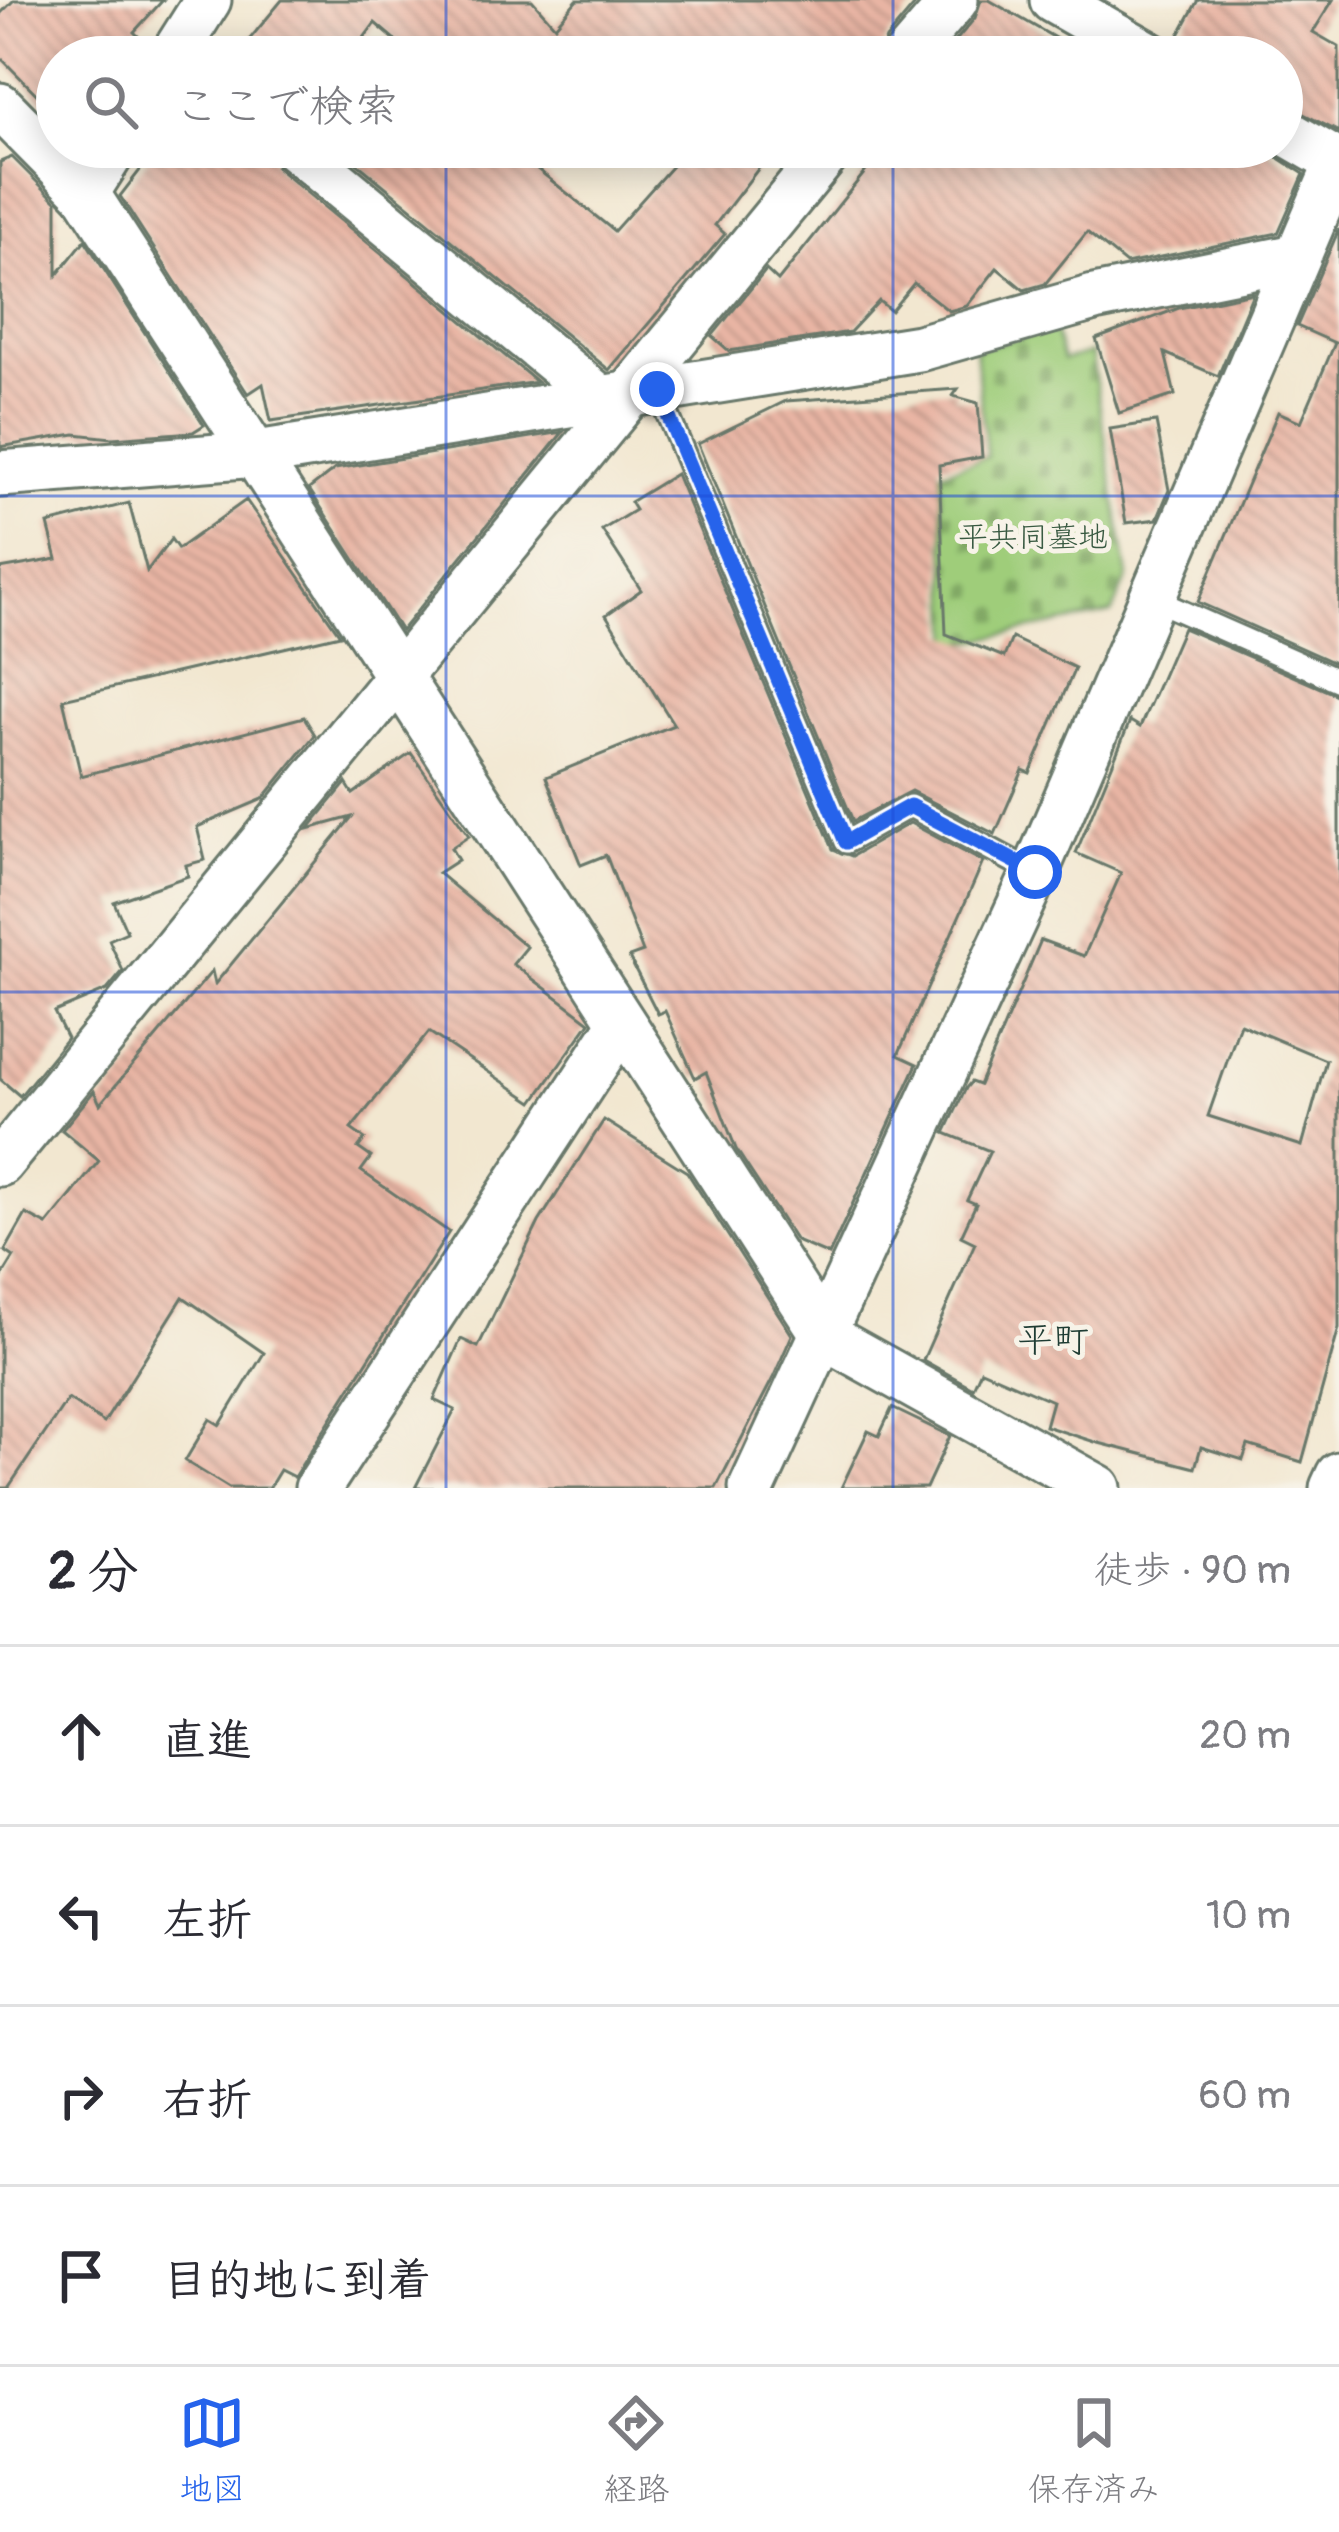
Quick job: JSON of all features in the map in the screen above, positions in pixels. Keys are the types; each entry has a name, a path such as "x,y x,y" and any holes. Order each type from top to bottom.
{"street":[{"path":"189,36 208,0"},
{"path":"924,36 956,0"},
{"path":"1053,0 1116,36"},
{"path":"0,106 36,142"},
{"path":"752,1488 1035,872 1338,163 1303,142"},
{"path":"61,168 86,193 257,454 824,1336 1045,1474 1098,1488"},
{"path":"86,193 102,168"},
{"path":"322,168 629,394"},
{"path":"0,1163 815,168"},
{"path":"0,474 257,454 919,348 1094,298 1296,257"},
{"path":"318,1488 622,1023"},
{"path":"1333,1488 1339,1475"}],"lane":[{"path":"629,394 846,842 910,806 1035,872"},
{"path":"1151,598 1339,681"}],"green space":[{"name":"平共同墓地","path":"1054,329 1063,360 1091,353 1128,577 1112,613 952,645 940,472 987,457 975,349"}],"building":[{"path":"14,0 163,0 134,32 138,36 36,36 36,94 0,57 0,14"},
{"path":"282,0 532,0 555,26 577,0 919,0 889,36 390,36 375,23 365,36 252,36"},
{"path":"981,0 989,0 1052,36 960,36 975,18"},
{"path":"1198,0 1333,0 1313,32 1339,47 1339,132 1303,114 1303,36 1178,36"},
{"path":"12,157 57,202 57,275 85,240 204,425 193,432 112,438 75,434 0,447 0,162"},
{"path":"142,168 277,168 537,382 271,421 263,384 248,394 120,196"},
{"path":"363,168 536,168 614,231 670,168 759,168 715,225 725,234 609,370"},
{"path":"868,168 1295,168 1304,174 1278,233 1126,264 1087,232 1045,284 1024,290 997,268 967,306 949,311 914,283 891,311 879,301 850,332 729,351 712,336 766,270 778,281"},
{"path":"1339,229 1339,665 1198,602 1278,412 1301,422 1335,343 1297,326"},
{"path":"1253,293 1218,376 1165,353 1175,395 1119,413 1096,339 1179,308"},
{"path":"958,389 953,396 978,403 982,457 939,465 946,634 1004,657 1012,638 1075,668 1030,773 1023,770 995,834 911,791 853,821 698,444 786,401"},
{"path":"1156,422 1169,490 1157,519 1126,523 1110,429"},
{"path":"563,432 401,631 309,489 335,469"},
{"path":"676,474 833,849 852,856 910,823 983,862 898,1055 917,1064 829,1255 796,1241 736,1149 706,1072 695,1078 665,1011 658,1014 629,957 643,952 606,855 581,865 546,777 674,725 606,615 641,590 602,530 635,510 630,502"},
{"path":"246,500 340,635 63,699 81,776 304,717 315,735 263,799 197,827 205,860 186,865 188,876 114,902 127,932 109,940 123,971 107,990 54,1012 67,1038 20,1096 0,1079 0,569 57,559 48,524 129,503 147,571 171,539 178,549"},
{"path":"1183,628 1339,696 1339,1328 1302,1462 1248,1445 1243,1460 1201,1447 1195,1468 1095,1442 1045,1426 1052,1401 981,1370 973,1388 923,1360 975,1243 961,1236 976,1204 967,1200 990,1151 945,1133 966,1088 971,1082 979,1085 1041,940 1084,956 1121,873 1076,853 1130,721 1140,727","holes":["1240,1024 1326,1060 1302,1146 1208,1116"]},
{"path":"411,753 469,836 451,848 458,860 438,873 527,947 513,964 590,1022 533,1102 429,1032 351,1129 365,1139 358,1148 371,1157 361,1171 449,1232 294,1477 280,1470 269,1488 229,1488 185,1461 210,1419 220,1425 264,1353 183,1297 104,1423 68,1399 8,1488 0,1488 0,1280 14,1257 5,1251 26,1214 47,1225 99,1161 62,1130 94,1091 100,1104 212,971 215,984 352,817 308,829 346,783 353,794"},
{"path":"604,1120 687,1172 792,1335 773,1378 716,1488 415,1488 455,1410 434,1400 461,1339 478,1347 539,1222"},
{"path":"892,1408 950,1436 926,1488 841,1488 868,1431 879,1436"}],"district":[{"name":"平町","path":"1053,1340"}],"route":[{"path":"657,389 846,842 910,806 1035,872"}]}
